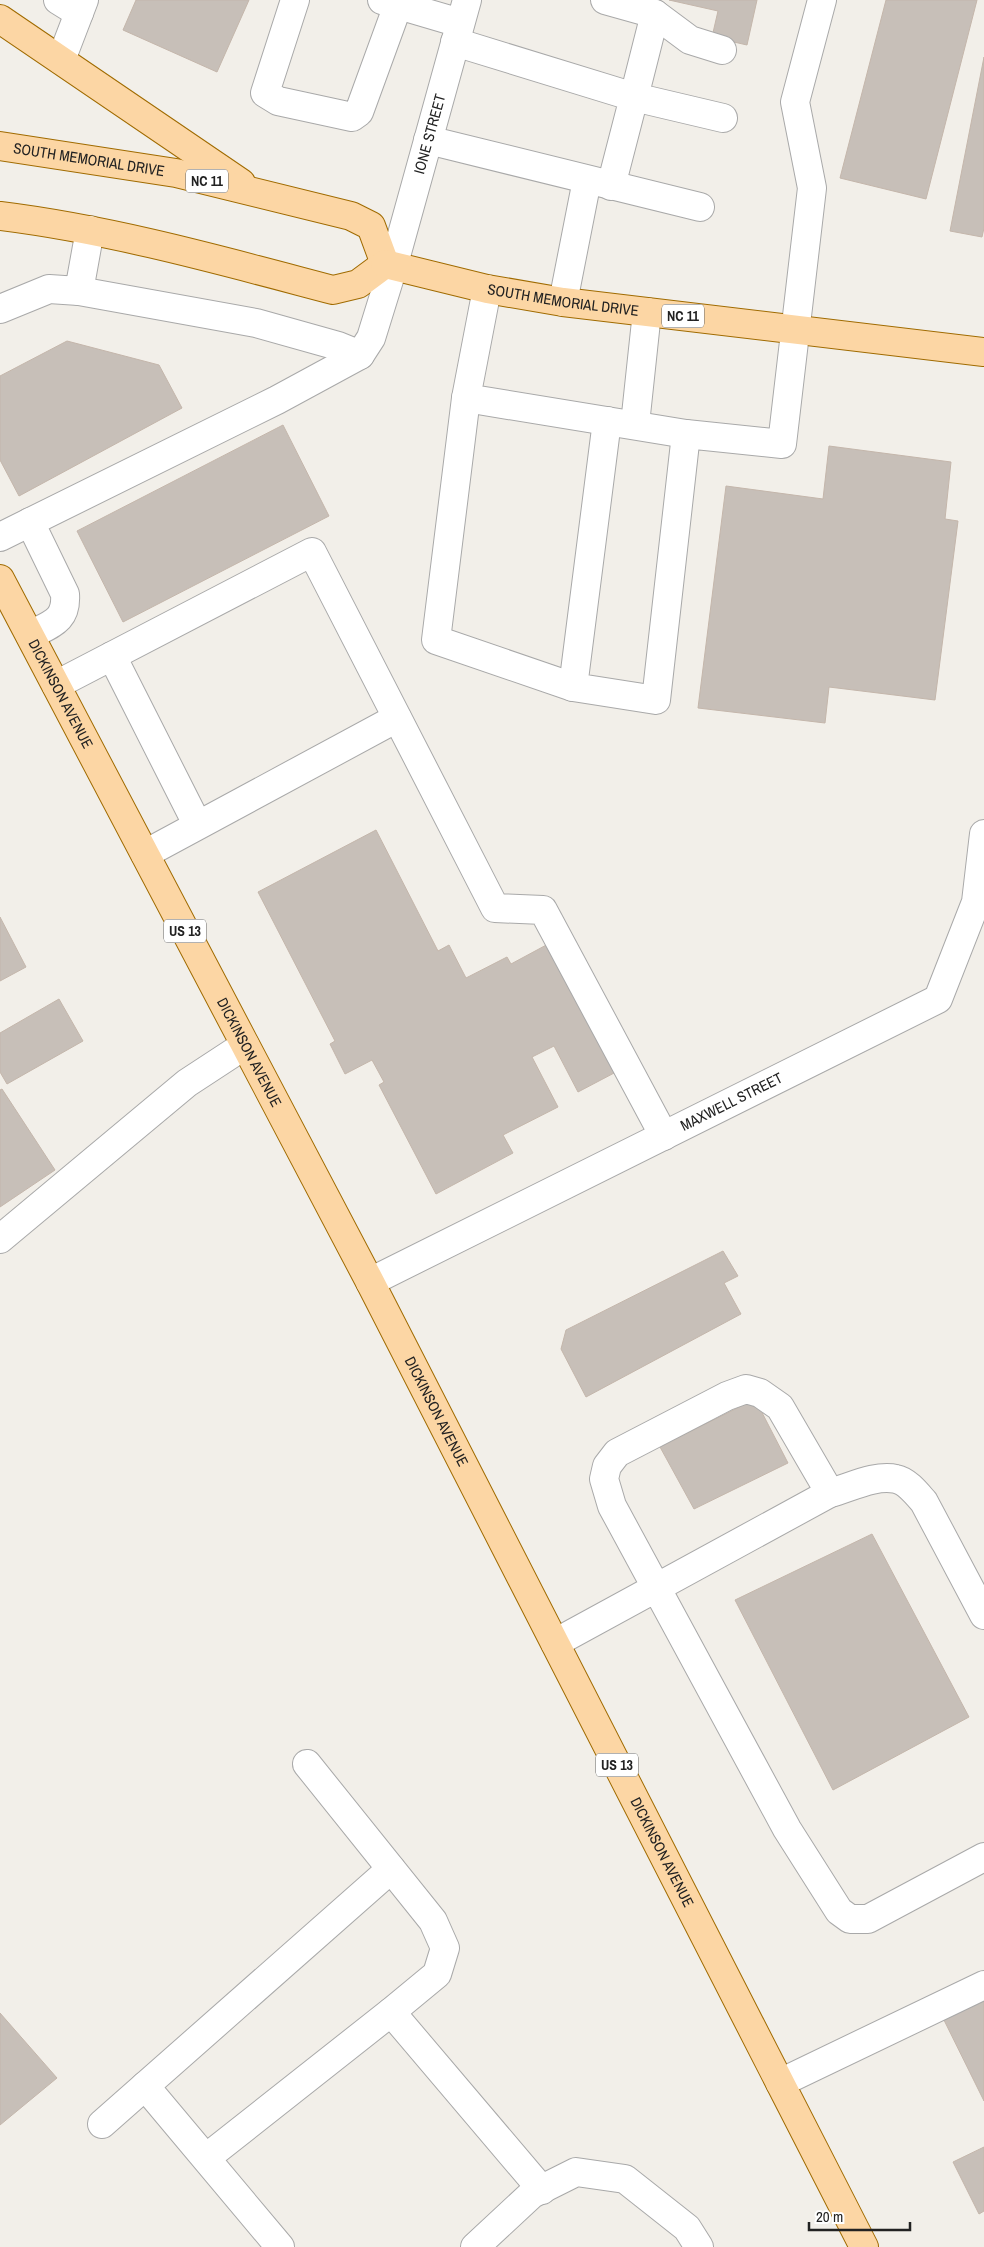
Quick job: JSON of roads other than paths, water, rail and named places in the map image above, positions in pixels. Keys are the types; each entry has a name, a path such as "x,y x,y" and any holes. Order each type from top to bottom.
{"main road":[{"path":"0,20 255,192"},
{"name":"SOUTH MEMORIAL DRIVE","path":"0,146 176,173 351,216 371,226 389,266 487,289 563,302 984,352"},
{"path":"0,216 90,230 161,245 333,290 358,284 389,266"},
{"name":"DICKINSON AVENUE","path":"0,579 370,1282 864,2247"}],"street":[{"path":"295,0 264,93 278,101 352,117 360,112 390,2 461,22 634,97 723,118"},
{"path":"605,0 655,14 690,40 722,50"},
{"path":"466,398 635,424 686,434 782,444 797,329 812,188 795,102 822,0"},
{"path":"61,60 74,4"},
{"path":"563,302 599,183 634,97 655,14"},
{"name":"IONE STREET","path":"360,356 371,338 389,266 428,140 461,22"},
{"path":"428,140 700,207"},
{"path":"78,291 90,230"},
{"path":"0,309 49,289 78,291 256,323 338,346 360,356"},
{"path":"487,289 466,398 436,640 573,687 656,700 686,434"},
{"path":"635,424 647,312"},
{"path":"0,537 277,400 360,356"},
{"path":"573,687 608,421"},
{"path":"30,522 65,594 66,606 64,612 55,622 30,636"},
{"path":"56,686 312,552 495,908 543,910 664,1136"},
{"path":"112,656 197,824"},
{"path":"145,854 197,824 397,718"},
{"name":"MAXWELL STREET","path":"370,1282 938,999 976,902 984,834"},
{"path":"0,1239 187,1083 246,1045"},
{"path":"830,1494 780,1407 760,1393 746,1389 727,1396 617,1454 607,1466 604,1479 612,1506 787,1829 839,1911 850,1919 868,1919 984,1856"},
{"path":"555,1643 655,1586 830,1494 876,1480 897,1479 914,1490 924,1502 984,1615"},
{"path":"206,2158 438,1974 445,1948 434,1921 306,1764"},
{"path":"102,2124 391,1869"},
{"path":"780,2083 984,1985"},
{"path":"391,2012 542,2190"},
{"path":"145,2086 280,2247"},
{"path":"475,2247 532,2194 576,2172 625,2179 687,2228 699,2247"}]}
